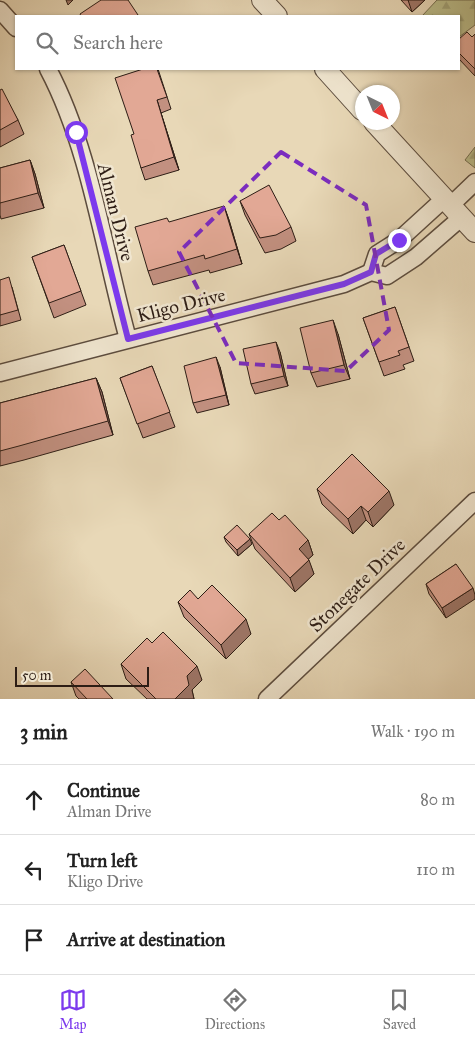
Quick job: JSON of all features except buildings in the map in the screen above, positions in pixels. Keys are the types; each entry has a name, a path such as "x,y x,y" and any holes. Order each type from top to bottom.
{"street":[{"path":"262,0 276,15"},
{"path":"0,10 15,27"},
{"name":"Alman Drive","path":"49,70 60,92 76,132 128,339"},
{"path":"326,70 355,102"},
{"path":"381,130 475,232"},
{"path":"371,272 376,254 452,207 475,182"},
{"name":"Kligo Drive","path":"0,374 344,284 371,272 387,276 398,270 452,207"},
{"name":"Stonegate Drive","path":"267,699 475,501"}],"highlighted area":[{"path":"281,152 366,205 389,330 346,371 236,363 179,252"}],"green space":[{"path":"437,0 475,0 475,25 460,36 460,15 423,15"},
{"path":"475,147 475,168 465,160"}],"route":[{"path":"76,132 128,339 344,284 371,272 376,254 399,240"}]}
